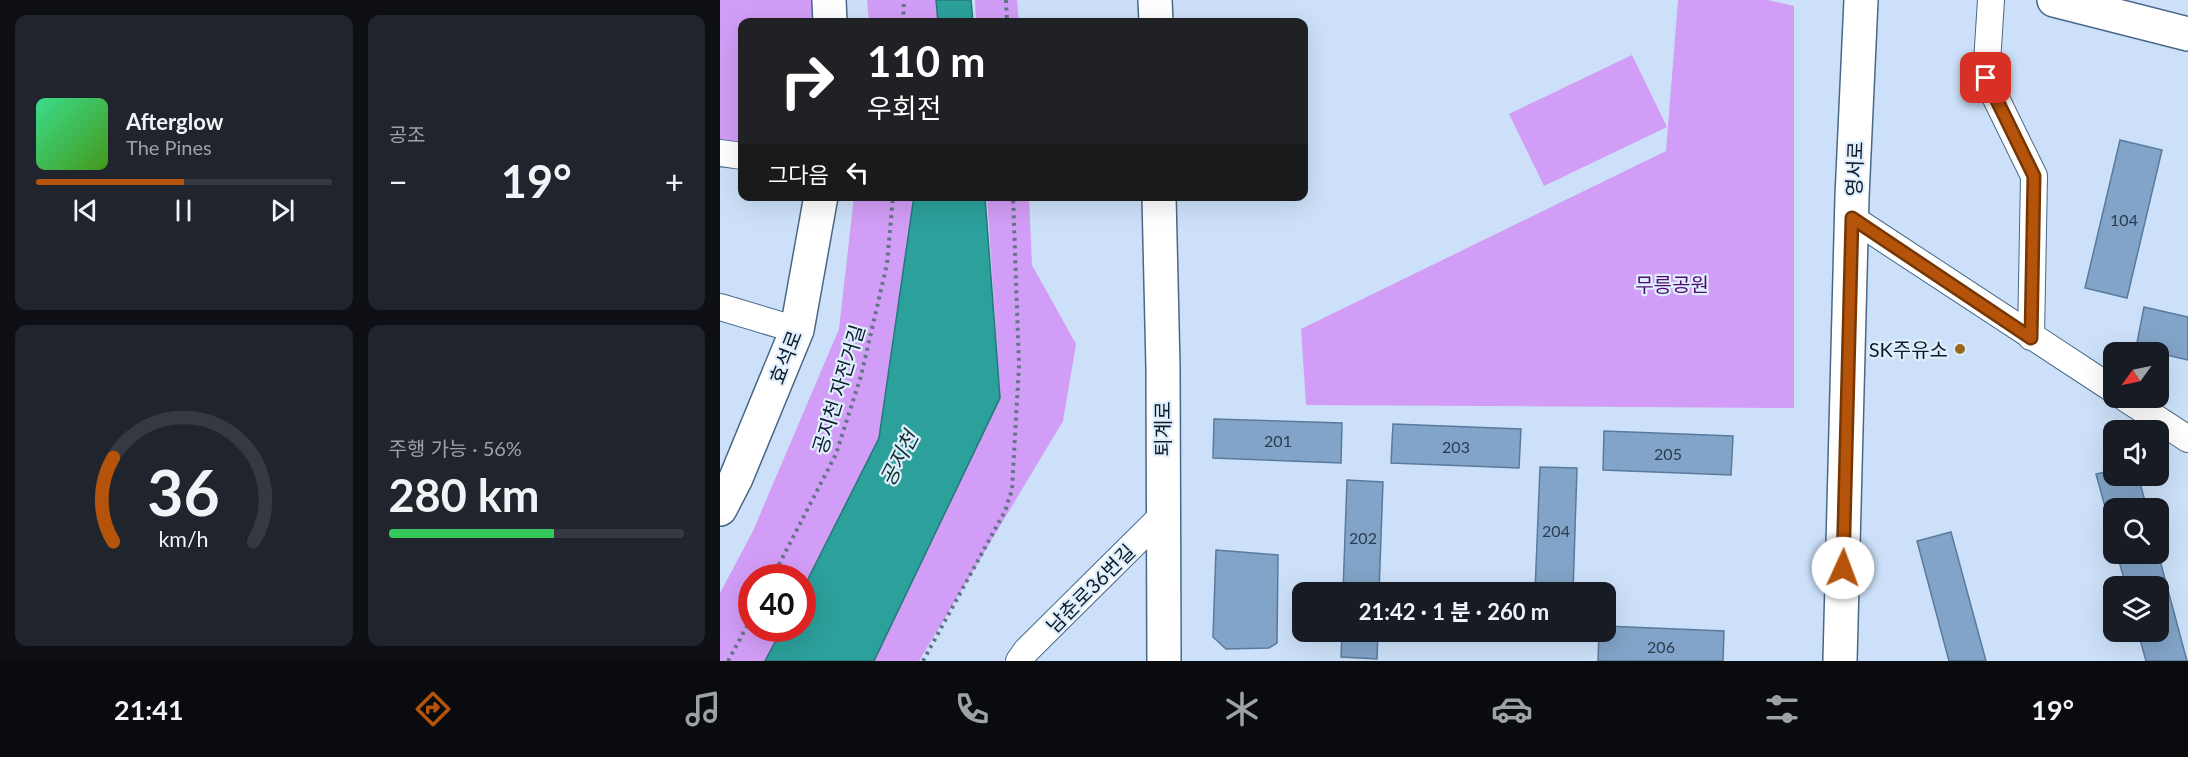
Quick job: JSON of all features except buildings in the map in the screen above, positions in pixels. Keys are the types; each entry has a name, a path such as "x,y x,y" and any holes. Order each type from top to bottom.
{"street":[{"path":"829,0 830,18"},
{"path":"1155,0 1156,18"},
{"name":"영서로","path":"1840,661 1852,218 1861,0"},
{"path":"1991,0 1986,78 2034,176 2031,338"},
{"path":"2054,0 2188,34"},
{"path":"720,153 738,155"},
{"name":"효석로","path":"720,509 728,474 797,330 820,201"},
{"name":"퇴계로","path":"1159,201 1163,368 1164,661"},
{"path":"1852,218 2031,338 2103,383"},
{"path":"720,307 797,330"},
{"path":"2140,408 2188,439"},
{"name":"남춘로36번길","path":"1019,661 1026,651 1162,516"}],"path":[{"path":"903,18 904,0"},
{"path":"1006,0 1007,18"},
{"name":"공지천 자전거길","path":"779,564 836,454 861,376 887,264 893,201"},
{"path":"923,661 1005,511 1012,490 1019,364 1013,201"},
{"path":"728,661 738,642"}],"green space":[{"path":"720,0 812,0 814,18 738,18 738,147 720,144"},
{"path":"867,0 936,0 938,18 869,18"},
{"path":"975,0 1017,0 1019,18 976,18"},
{"name":"무릉공원","path":"1678,0 1768,0 1794,6 1794,408 1306,405 1301,329 1666,151"},
{"path":"1632,55 1667,127 1544,186 1509,114"},
{"path":"854,201 913,201 879,438 816,564 738,564 738,642 775,642 765,661 720,661 720,593 753,531 839,329"},
{"path":"987,201 1029,201 1032,265 1076,344 1063,421 919,661 874,661 1000,398"}],"water":[{"path":"936,0 971,0 973,18 938,18"},
{"name":"공지천","path":"913,201 985,201 1000,398 874,661 765,661 775,642 816,642 816,564 879,438"}],"place":[{"name":"SK주유소","path":"1960,349"}],"route":[{"path":"1843,568 1852,218 2031,338 2034,176 1986,78"}]}
